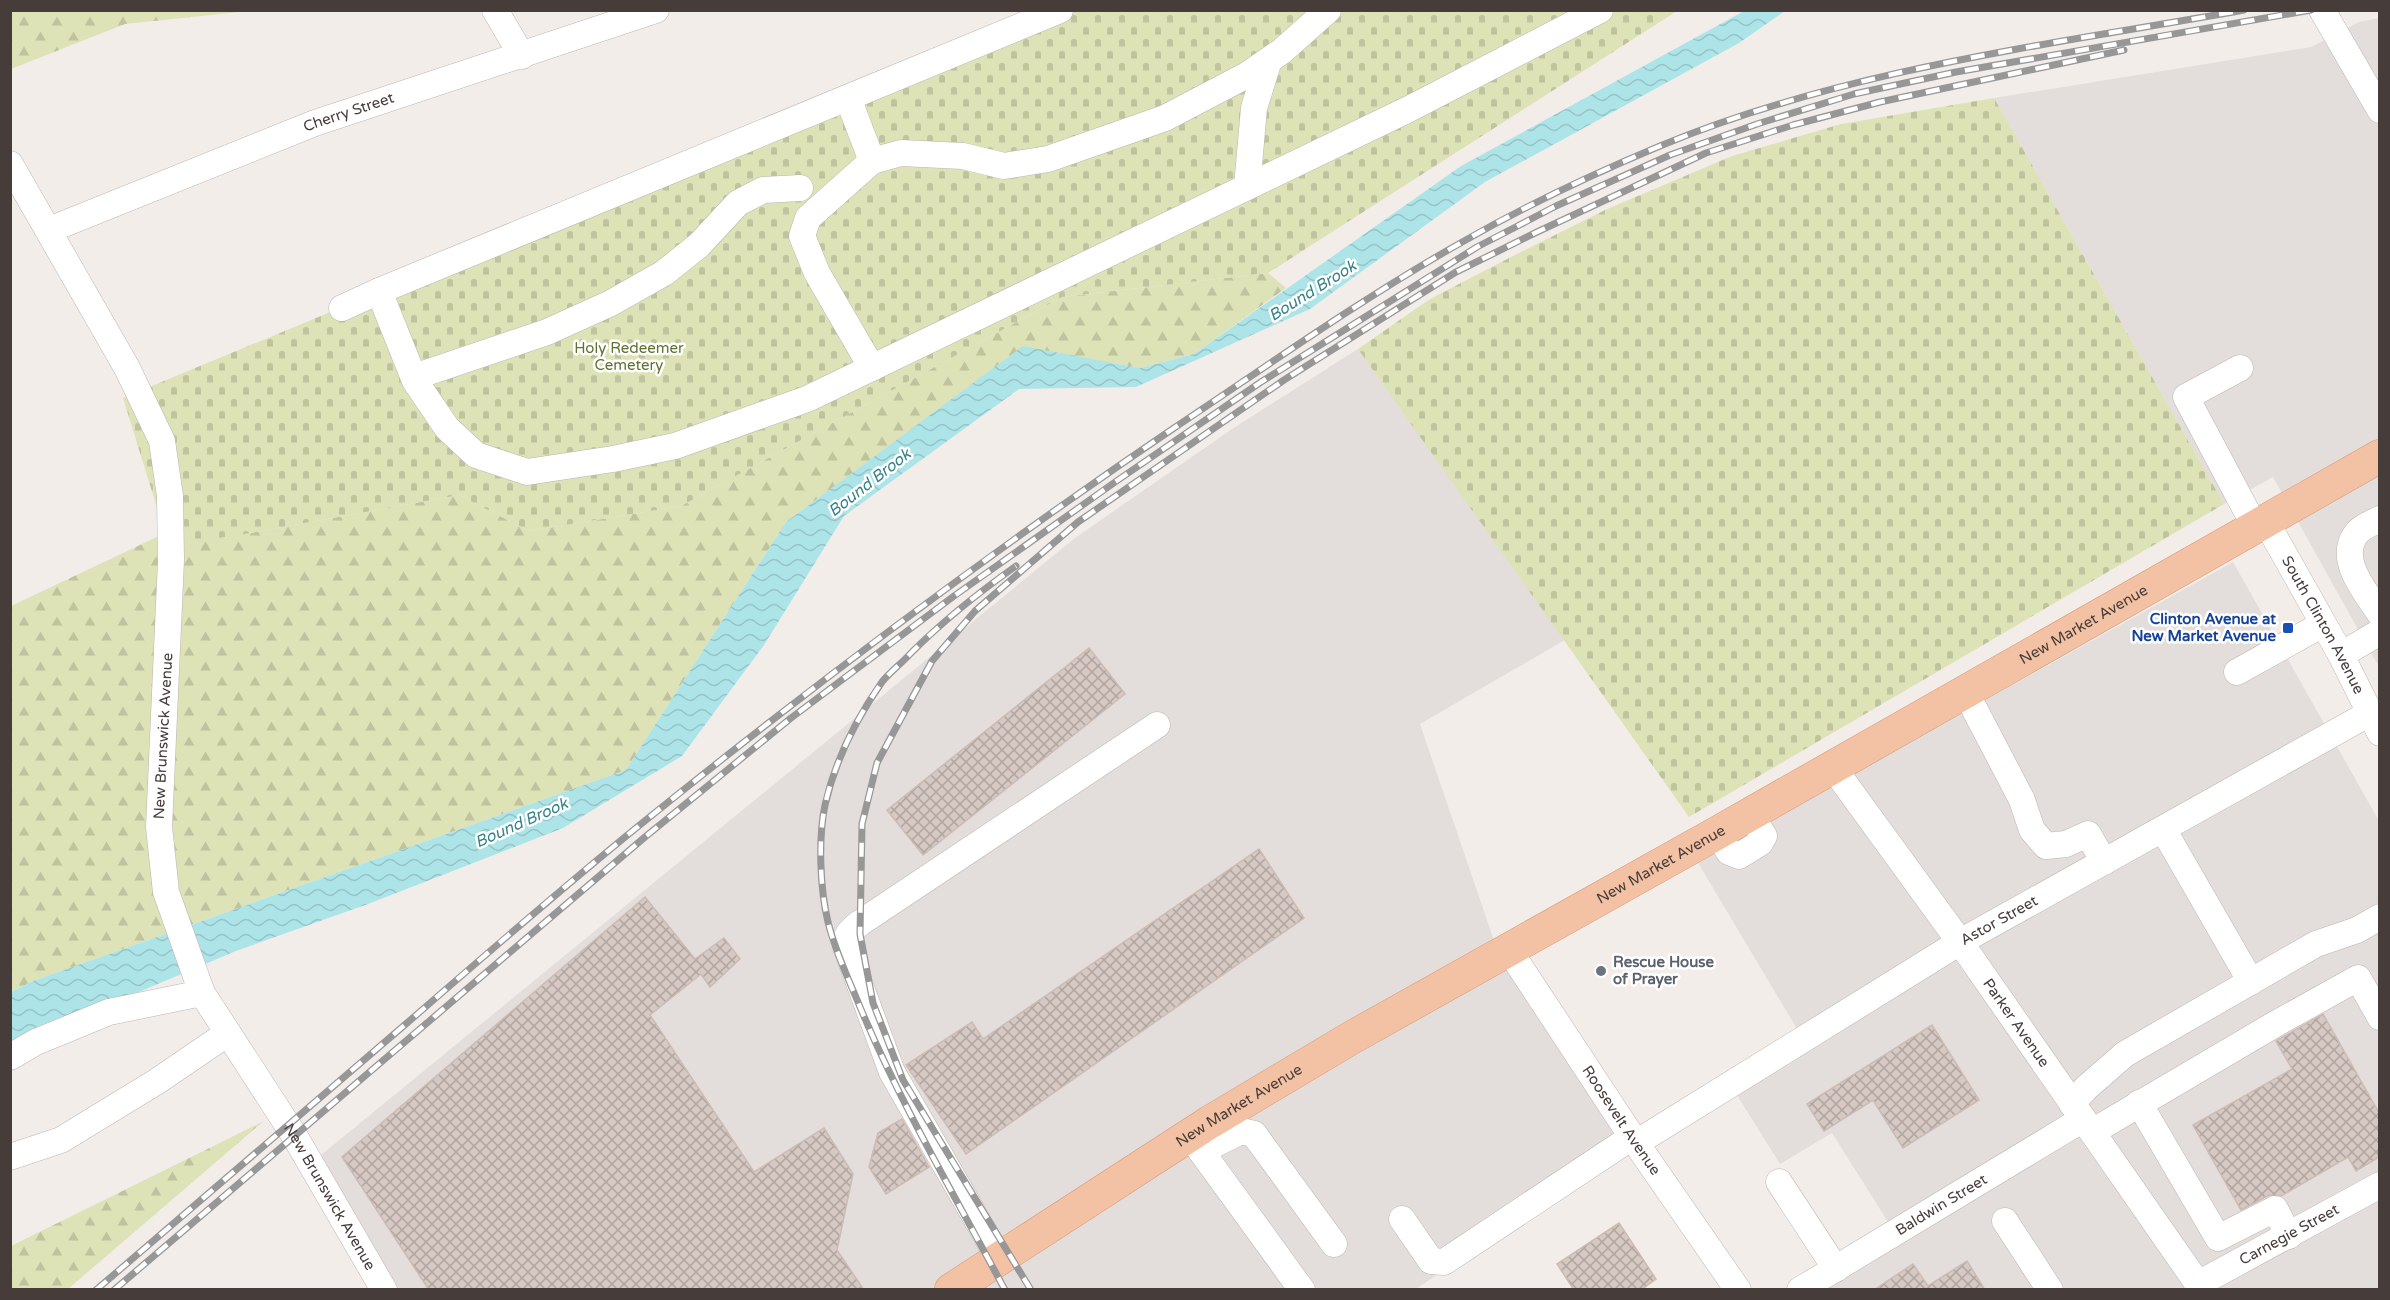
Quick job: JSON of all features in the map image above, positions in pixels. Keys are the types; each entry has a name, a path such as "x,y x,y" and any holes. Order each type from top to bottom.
{"main road":[{"name":"New Market Avenue","path":"951,1290 999,1258 1195,1143 1351,1038 1717,833 2379,456"}],"street":[{"path":"495,10 522,56"},
{"name":"Cherry Street","path":"49,230 315,123 656,10"},
{"path":"342,308 1060,10"},
{"path":"414,377 547,332 611,303 664,273 699,244 738,202 763,190 800,188 863,169 901,153 963,156 1004,166 1048,159 1165,118 1247,75 1282,51 1328,10"},
{"path":"379,291 414,377 447,429 476,455 527,472 614,459 675,446 807,399 872,369 1409,109 1600,10"},
{"path":"2322,10 2379,110"},
{"path":"1247,187 1254,108 1269,60"},
{"path":"848,98 863,169"},
{"name":"New Brunswick Avenue","path":"10,164 127,368 162,441 170,496 171,560 159,827 166,892 202,993 294,1135 384,1290"},
{"path":"863,169 808,218 802,236 818,273 872,369"},
{"path":"800,188 808,218"},
{"name":"South Clinton Avenue","path":"2240,368 2186,397 2341,655 2375,723"},
{"path":"2379,519 2357,532 2349,548 2350,562 2379,614"},
{"path":"2237,672 2323,624"},
{"path":"2341,655 2379,632"},
{"path":"1965,691 2022,800 2032,830 2046,846 2066,844 2088,834 2104,862"},
{"name":"Astor Street","path":"1402,1219 1431,1261 1444,1262 1634,1140 1960,942 2163,829 2375,723"},
{"path":"999,1258 892,1072 846,947 846,937 860,923 1157,725"},
{"name":"Parker Avenue","path":"1832,766 1960,942 2198,1284"},
{"path":"2163,829 2251,982"},
{"path":"2379,917 2357,930 2316,944 2125,1054 2086,1088 2082,1119 2139,1103 2358,978 2379,1017"},
{"name":"Roosevelt Avenue","path":"1509,950 1634,1140 1738,1290"},
{"path":"10,1057 36,1042 109,1012 202,993"},
{"path":"10,1158 61,1140 156,1082 228,1033"},
{"path":"2139,1103 2218,1238 2275,1209 2289,1236"},
{"name":"Baldwin Street","path":"1800,1290 2082,1119"},
{"path":"1302,1290 1195,1143 1241,1131 1254,1134 1334,1244"},
{"path":"1779,1182 1836,1269"},
{"name":"Carnegie Street","path":"2198,1284 2379,1185"},
{"path":"2005,1221 2050,1290"}],"shaded area":[{"path":"2379,18 2379,667 2273,477 2224,504 1994,98 2311,47 2359,22"},
{"path":"1358,349 1565,640 1420,724 1502,964 1626,1146 1416,1289 395,1289 304,1169 1075,538 1232,429"},
{"path":"2233,562 2379,821 2379,1289 1822,1289 1900,1241 1832,1133 1780,1164 1730,1084 1803,1039 1697,861"}],"green space":[{"path":"11,10 242,11 125,24 11,69"},
{"name":"Holy Redeemer Cemetery","path":"1056,11 1677,11 1268,273 1062,297 681,506 529,531 459,495 245,534 163,546 159,514 123,398"},
{"path":"1994,98 2224,504 1689,817 1358,349 1430,299 1511,257 1605,210 1732,156 1841,124"},
{"path":"1268,273 1286,288 1194,354 1140,368 1023,347 786,522 626,770 33,981 11,992 11,606 161,535 245,534 459,495 529,531 681,506 1062,297"},
{"path":"264,1121 68,1289 11,1289 11,1246"}],"water":[{"name":"Bound Brook","path":"1744,11 1785,11 1739,43 1485,182 1310,309 1136,387 1019,389 844,516 764,645 682,756 563,828 368,904 236,951 11,1046 11,992 33,981 626,770 786,522 1023,346 1140,368 1194,354 1461,166"}],"building":[{"path":"1089,648 1125,694 923,855 887,810"},
{"path":"1259,849 1304,918 966,1154 906,1065 972,1022 983,1039"},
{"path":"645,897 695,959 724,938 740,959 710,987 701,974 650,1015 754,1172 824,1128 853,1174 837,1250 864,1290 429,1290 342,1157"},
{"path":"2323,1014 2379,1113 2379,1157 2356,1171 2348,1157 2281,1196 2269,1195 2241,1210 2193,1125 2292,1069 2276,1041"},
{"path":"1932,1025 1979,1100 1903,1148 1873,1100 1824,1131 1807,1104"},
{"path":"902,1119 929,1167 886,1194 869,1167 878,1133"},
{"path":"1619,1223 1656,1279 1641,1290 1574,1290 1557,1264"},
{"path":"1967,1261 1985,1290 1874,1290 1913,1264 1928,1286"}],"railway":[{"path":"96,1290 552,898 771,721 903,620 1106,475 1318,332 1427,262 1560,190 1660,146 1730,119 1802,97 1948,62 2244,10"},
{"path":"114,1290 645,837 791,718 954,596 1118,480 1261,382 1477,247 1556,206 1670,155 1757,124 1854,94 1956,72 2311,10"},
{"path":"1031,1290 903,1080 873,1003 860,934 862,824 877,763 932,661 975,611 1078,522 1284,380 1456,272 1537,232 1706,153 1793,125 1880,102 2124,50"},
{"path":"1005,1290 911,1115 847,976 834,944 825,909 821,848 825,805 834,772 855,726 882,682 948,619 1016,566"}],"place":[{"name":"Clinton Avenue at New Market Avenue","path":"2288,628"},
{"name":"Rescue House of Prayer","path":"1601,971"}]}
